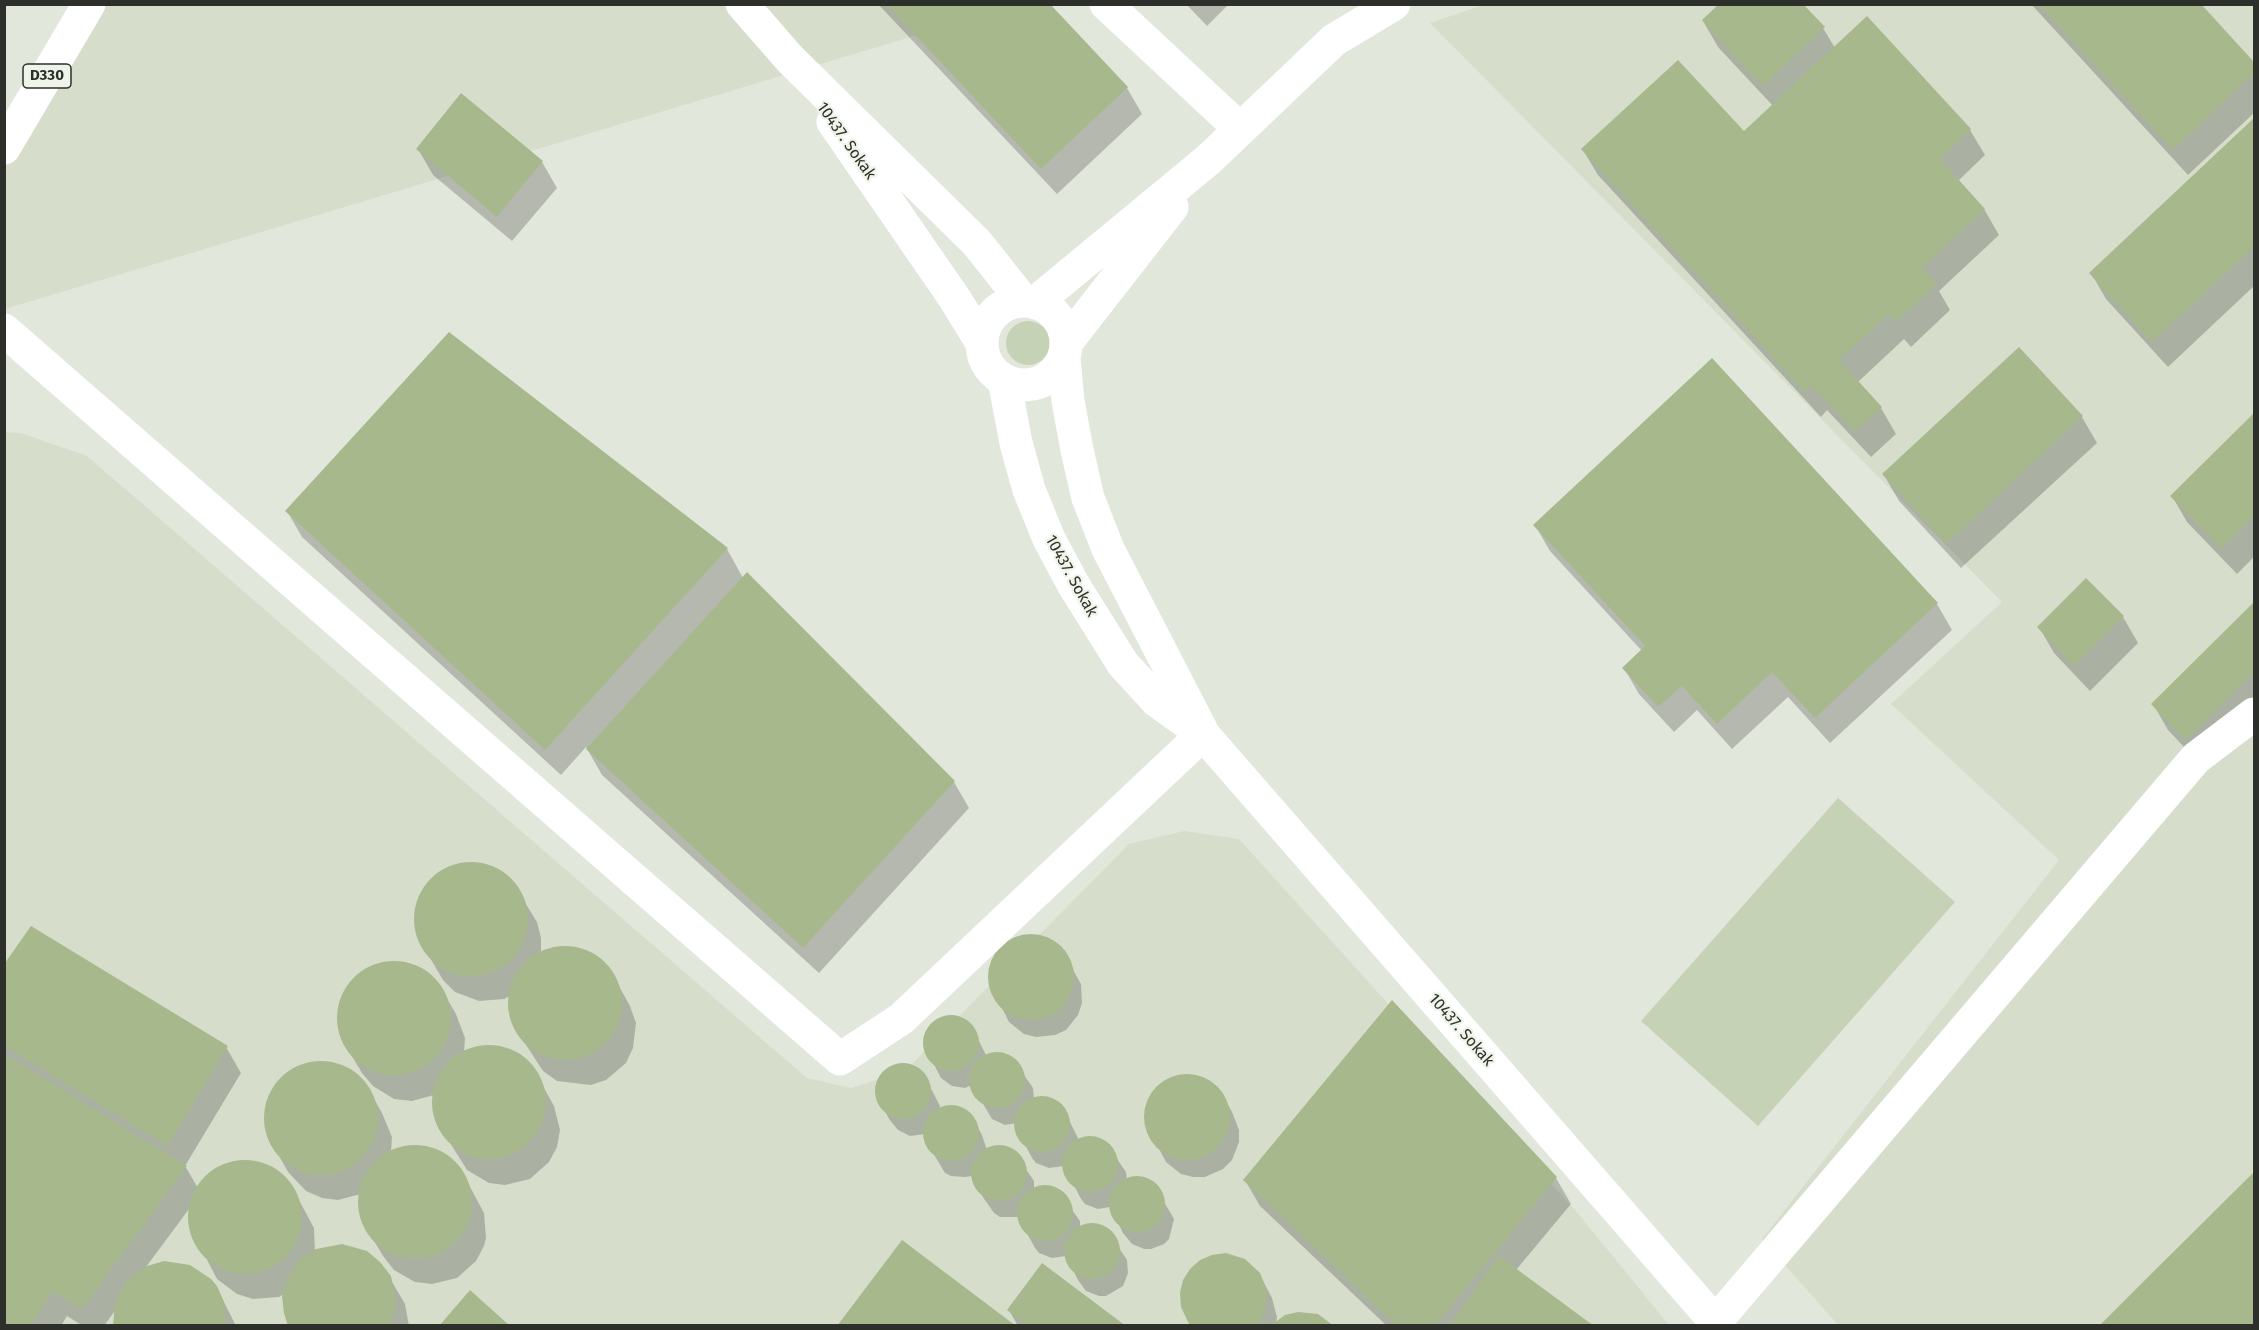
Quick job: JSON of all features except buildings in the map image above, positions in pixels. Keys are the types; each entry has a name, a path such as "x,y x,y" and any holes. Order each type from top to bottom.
{"main road":[{"name":"D330","path":"4,148 89,4"},
{"name":"10437. Sokak","path":"742,4 790,59 977,243 1029,302"},
{"path":"1106,4 1240,129"},
{"path":"1029,302 1208,160 1334,40 1394,4"},
{"name":"10437. Sokak","path":"790,59 955,298 982,343"},
{"path":"1065,350 1063,326 1058,317 1044,306 1029,302 1010,303 999,309 990,319 982,343 988,364 1004,380 1017,385 1046,380 1056,370 1065,350 1208,160"},
{"path":"4,330 840,1059 901,1019 1203,734"},
{"name":"10437. Sokak","path":"1065,350 1068,401 1088,498 1108,549 1203,734"},
{"name":"10437. Sokak","path":"1004,380 1016,443 1029,490 1049,539 1073,584 1123,664 1157,701 1203,734 1715,1324"},
{"path":"1715,1324 2196,758 2254,714"}],"shaded area":[{"path":"1486,4 2254,5 2254,1186 2112,1325 1838,1325 1762,1239 2059,860 1891,704 2002,602 1430,23"},
{"path":"73,5 1017,5 5,309 5,136"},
{"path":"1028,321 1043,328 1050,343 1043,358 1028,365 1013,358 1006,343 1013,328"},
{"path":"5,432 21,433 87,456 807,1078 851,1088 905,1071 1129,844 1184,831 1239,839 1576,1211 1669,1325 5,1326"},
{"path":"1838,798 1955,902 1758,1126 1641,1021"}]}
